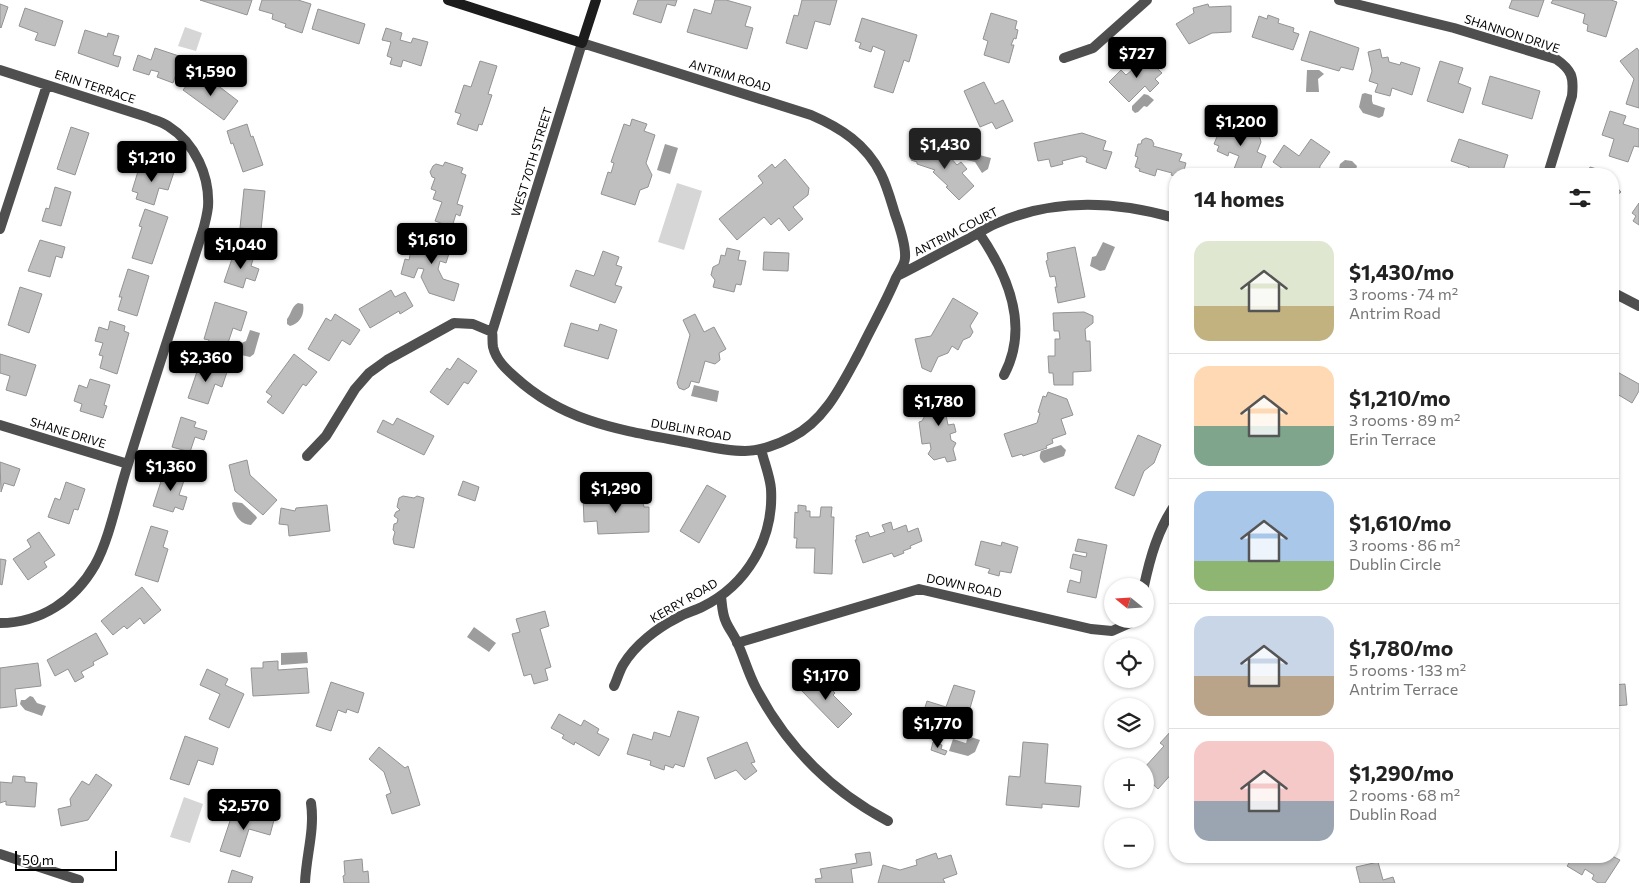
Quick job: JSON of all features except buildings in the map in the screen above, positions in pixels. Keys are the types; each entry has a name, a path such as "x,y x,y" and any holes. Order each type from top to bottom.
{"street":[{"name":"ANTRIM ROAD","path":"448,0 811,115 833,124 852,137 870,154 882,175 898,222 905,258 897,276"},
{"name":"WEST 70TH STREET","path":"492,332 596,0"},
{"path":"1064,58 1093,48 1147,0"},
{"name":"SHANNON DRIVE","path":"1339,0 1454,28 1556,59 1565,65 1572,74 1574,85 1550,168"},
{"name":"ERIN TERRACE","path":"0,70 146,117 168,126 186,142 199,161 206,183 208,207 203,230 105,542 95,565 81,585 60,605 38,616 14,623 0,623"},
{"path":"0,228 47,85"},
{"name":"ANTRIM COURT","path":"897,276 995,224 1028,212 1062,206 1098,204 1132,207 1169,216"},
{"path":"979,233 994,255 1005,279 1013,304 1015,346 1011,361 1004,375"},
{"name":"DUBLIN ROAD","path":"492,332 493,348 504,367 524,385 548,402 583,419 614,428 722,450 747,451 761,449 792,437 810,425 826,408 840,388 897,276"},
{"path":"1619,296 1639,306"},
{"path":"308,456 326,436 355,389 369,373 387,360 454,323 473,324 492,332"},
{"name":"SHANE DRIVE","path":"0,425 128,464"},
{"name":"KERRY ROAD","path":"614,686 623,665 657,630 721,596 741,578 756,558 766,536 771,512 771,487 761,449"},
{"path":"1146,578 1156,541 1169,513"},
{"name":"DOWN ROAD","path":"737,643 919,589 1091,628 1112,631 1118,628"},
{"path":"721,596 725,620 755,686 773,718 795,747 820,774 866,810 888,821"},
{"path":"305,883 313,815 311,803"},
{"path":"0,854 79,880"}],"shaded area":[{"path":"185,27 202,33 196,51 178,46"},
{"path":"1307,70 1319,70 1324,74 1318,79 1319,92 1306,92"},
{"path":"1144,94 1154,100 1147,107 1144,106 1135,113 1132,110 1132,106"},
{"path":"1362,94 1372,95 1373,104 1385,108 1383,116 1379,118 1363,113 1359,107"},
{"path":"665,144 678,148 670,174 657,170"},
{"path":"968,152 991,158 988,169 982,173 975,162 966,160"},
{"path":"1345,160 1352,161 1357,166 1356,168 1339,168 1340,164"},
{"path":"677,183 702,191 684,250 658,242"},
{"path":"1103,242 1115,247 1105,270 1100,271 1090,266 1092,257 1096,256"},
{"path":"298,303 303,304 302,315 297,323 290,326 287,324 287,319 294,306"},
{"path":"250,330 260,333 254,354 250,357 237,354 239,344 246,341"},
{"path":"694,385 719,391 717,402 691,396"},
{"path":"1061,445 1066,450 1064,456 1044,463 1041,460 1041,451"},
{"path":"232,503 242,503 256,516 257,518 251,525 240,521 233,507"},
{"path":"474,627 496,643 489,652 467,637"},
{"path":"307,652 308,663 281,665 281,653"},
{"path":"30,696 37,703 46,706 42,716 25,710 20,704 21,700 25,700"},
{"path":"968,736 980,740 975,752 968,756 949,751 953,739 966,743"},
{"path":"184,797 203,804 190,843 170,837"}]}
